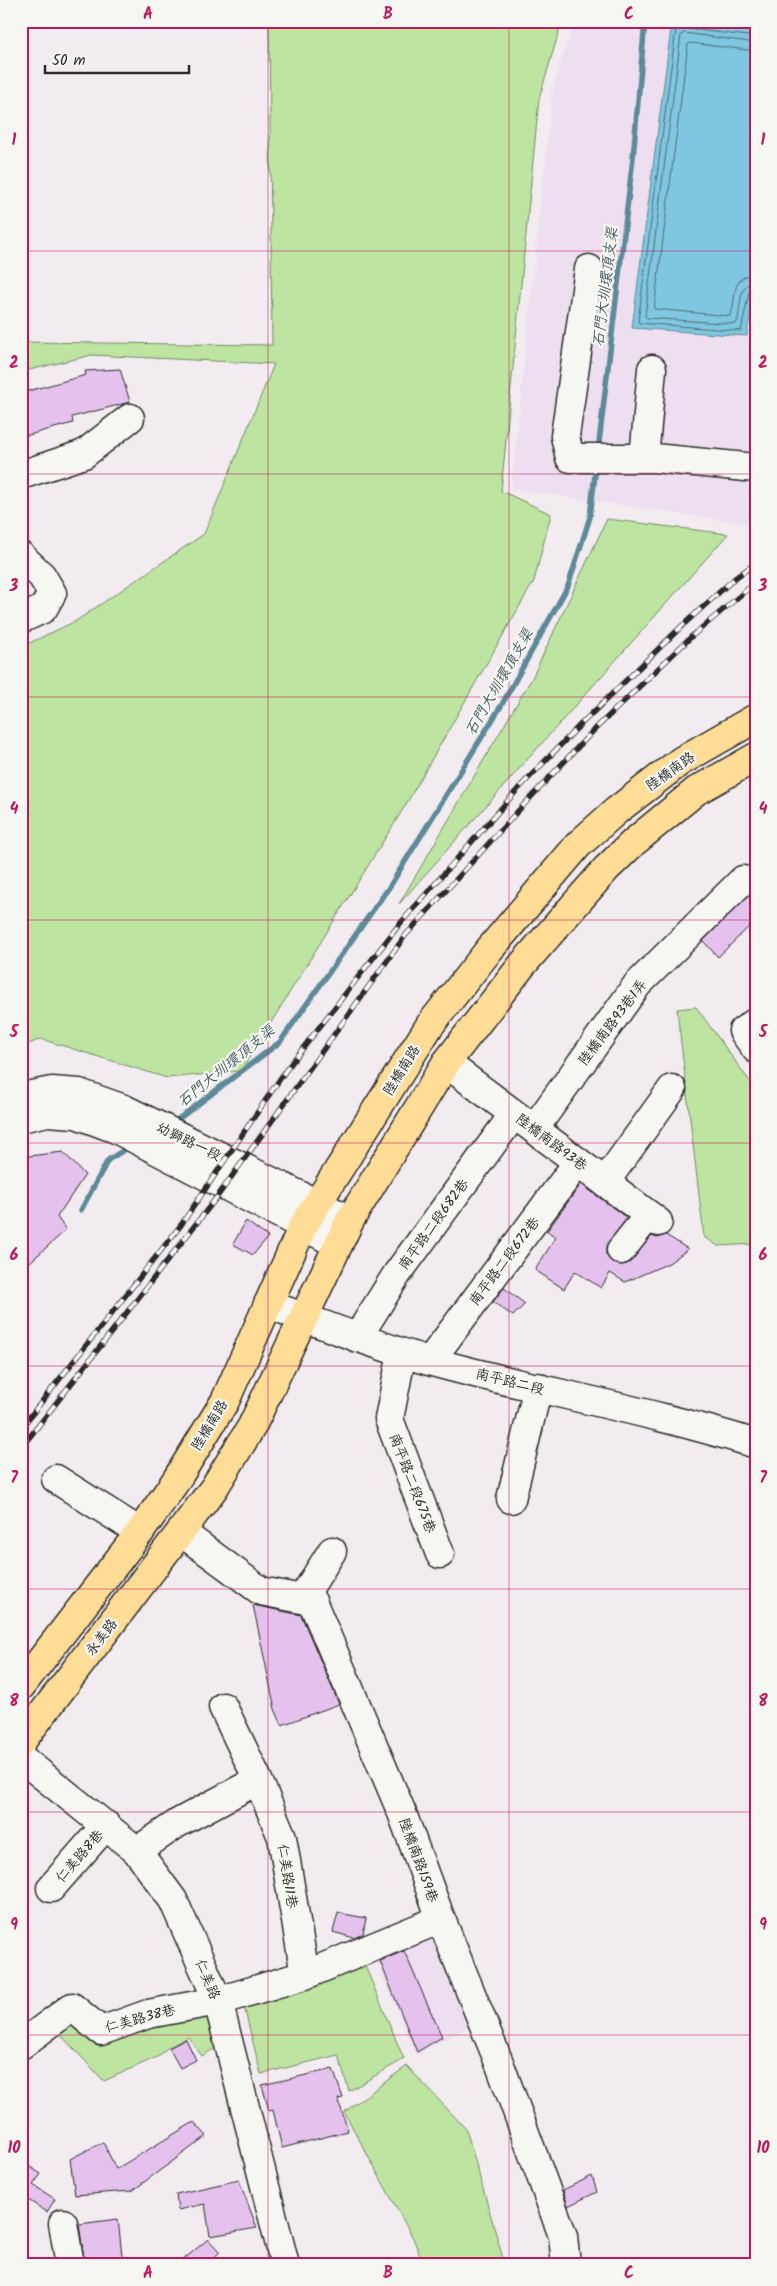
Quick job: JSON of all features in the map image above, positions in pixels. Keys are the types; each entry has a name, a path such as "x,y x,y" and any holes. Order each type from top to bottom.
{"main road":[{"name":"陸橋南路","path":"148,1521 225,1401 303,1226 430,1025 489,950 579,844 616,811 681,761 756,718"},
{"path":"181,1532 214,1488 252,1426 350,1220 446,1063 523,964 606,869 634,842 696,792 756,757"},
{"path":"21,1686 148,1521"},
{"name":"永美路","path":"21,1742 181,1532"}],"street":[{"path":"589,269 566,436 570,458 644,458 756,468"},
{"path":"644,458 652,369"},
{"path":"21,474 84,454 130,418"},
{"path":"21,556 42,576 52,593 43,609 21,619"},
{"name":"陸橋南路93巷1弄","path":"524,1121 637,984 743,880"},
{"path":"756,1022 743,1031 756,1049"},
{"name":"陸橋南路93巷","path":"446,1063 654,1218 621,1250"},
{"path":"605,1182 672,1089"},
{"name":"幼獅路一段","path":"21,1097 52,1091 79,1093 124,1110 317,1202 350,1220"},
{"name":"幼獅路一段","path":"21,1118 47,1112 76,1114 116,1129 338,1244"},
{"name":"南平路二段682巷","path":"356,1338 397,1274 524,1121"},
{"name":"南平路二段672巷","path":"430,1361 578,1162"},
{"name":"南平路二段","path":"268,1304 356,1338 402,1353 756,1444"},
{"name":"南平路二段675巷","path":"402,1353 389,1419 440,1554"},
{"path":"511,1499 538,1387"},
{"path":"56,1479 148,1521"},
{"path":"181,1532 261,1591 302,1599 332,1551"},
{"name":"陸橋南路159巷","path":"302,1599 312,1601 402,1813 440,1919 527,2137 563,2236 566,2265"},
{"name":"仁美路11巷","path":"223,1707 258,1780 282,1837 305,1976"},
{"name":"仁美路","path":"21,1758 137,1851 173,1900 218,2001 285,2265"},
{"path":"137,1851 178,1823 258,1780"},
{"name":"仁美路8巷","path":"52,1888 106,1825"},
{"path":"218,2001 305,1976 440,1919"},
{"name":"仁美路38巷","path":"21,2045 72,2007 102,2031 148,2014 218,2001"},
{"path":"63,2223 70,2265"}],"shaded area":[{"path":"574,21 756,21 755,525 511,489 552,90"},
{"path":"438,1928 481,2020 416,2055 373,1954"}],"green space":[{"path":"269,21 562,21 539,99 501,491 551,514 534,581 405,806 241,1071 167,1078 41,1039 21,1047 21,647 76,621 204,534 274,364 92,355 21,372 21,342 272,345"},
{"path":"607,519 728,534 399,904 532,678"},
{"path":"696,1007 756,1090 756,1244 718,1246 704,1237 677,1009"},
{"path":"363,1961 404,2059 349,2091 338,2055 261,2074 243,2003"},
{"path":"206,2010 217,2047 202,2056 188,2037 167,2048 159,2056 104,2081 57,2031 75,2019"},
{"path":"407,2066 466,2129 502,2255 501,2265 424,2265 413,2238 344,2112"}],"water":[{"path":"672,21 756,32 756,276 747,336 632,328"}],"building":[{"path":"120,369 130,402 72,417 73,423 21,437 21,393 86,375 85,371"},
{"path":"756,888 756,920 718,957 703,941"},
{"path":"63,1152 85,1175 57,1217 66,1230 21,1270 21,1157"},
{"path":"581,1184 627,1218 606,1247 606,1255 612,1262 619,1265 627,1264 652,1236 657,1238 666,1235 688,1249 669,1263 625,1282 610,1273 601,1288 575,1271 564,1289 535,1270 556,1237 547,1231"},
{"path":"246,1221 268,1237 253,1255 233,1244"},
{"path":"504,1288 525,1304 513,1316 493,1302"},
{"path":"253,1605 301,1615 339,1704 282,1725 275,1709"},
{"path":"338,1913 366,1918 363,1934 354,1938 333,1932"},
{"path":"404,1951 442,2037 417,2052 380,1961"},
{"path":"186,2039 196,2060 180,2068 169,2048"},
{"path":"333,2069 343,2098 338,2099 348,2131 282,2148 273,2110 269,2111 262,2085"},
{"path":"194,2122 207,2136 132,2191 75,2195 70,2159 103,2142 116,2169"},
{"path":"21,2161 41,2174 33,2185 55,2199 47,2212 25,2198 21,2205"},
{"path":"592,2176 597,2192 568,2206 563,2190"},
{"path":"239,2180 257,2228 210,2236 205,2204 178,2210 176,2194"},
{"path":"118,2219 123,2265 85,2265 79,2224"},
{"path":"208,2239 220,2252 206,2265 177,2265"}],"waterway":[{"name":"石門大圳環頂支渠","path":"598,451 633,158 645,21"},
{"name":"石門大圳環頂支渠","path":"173,1123 280,1042 390,886 501,706 568,586 590,517 596,466"},
{"name":"石門大圳環頂支渠","path":"81,1210 108,1160 132,1145"}],"railway":[{"path":"21,1428 181,1225 286,1070 398,926 518,789 581,724 683,625 735,578 756,563"},
{"path":"21,1448 217,1197 405,936 593,731 692,636 756,582"}]}
